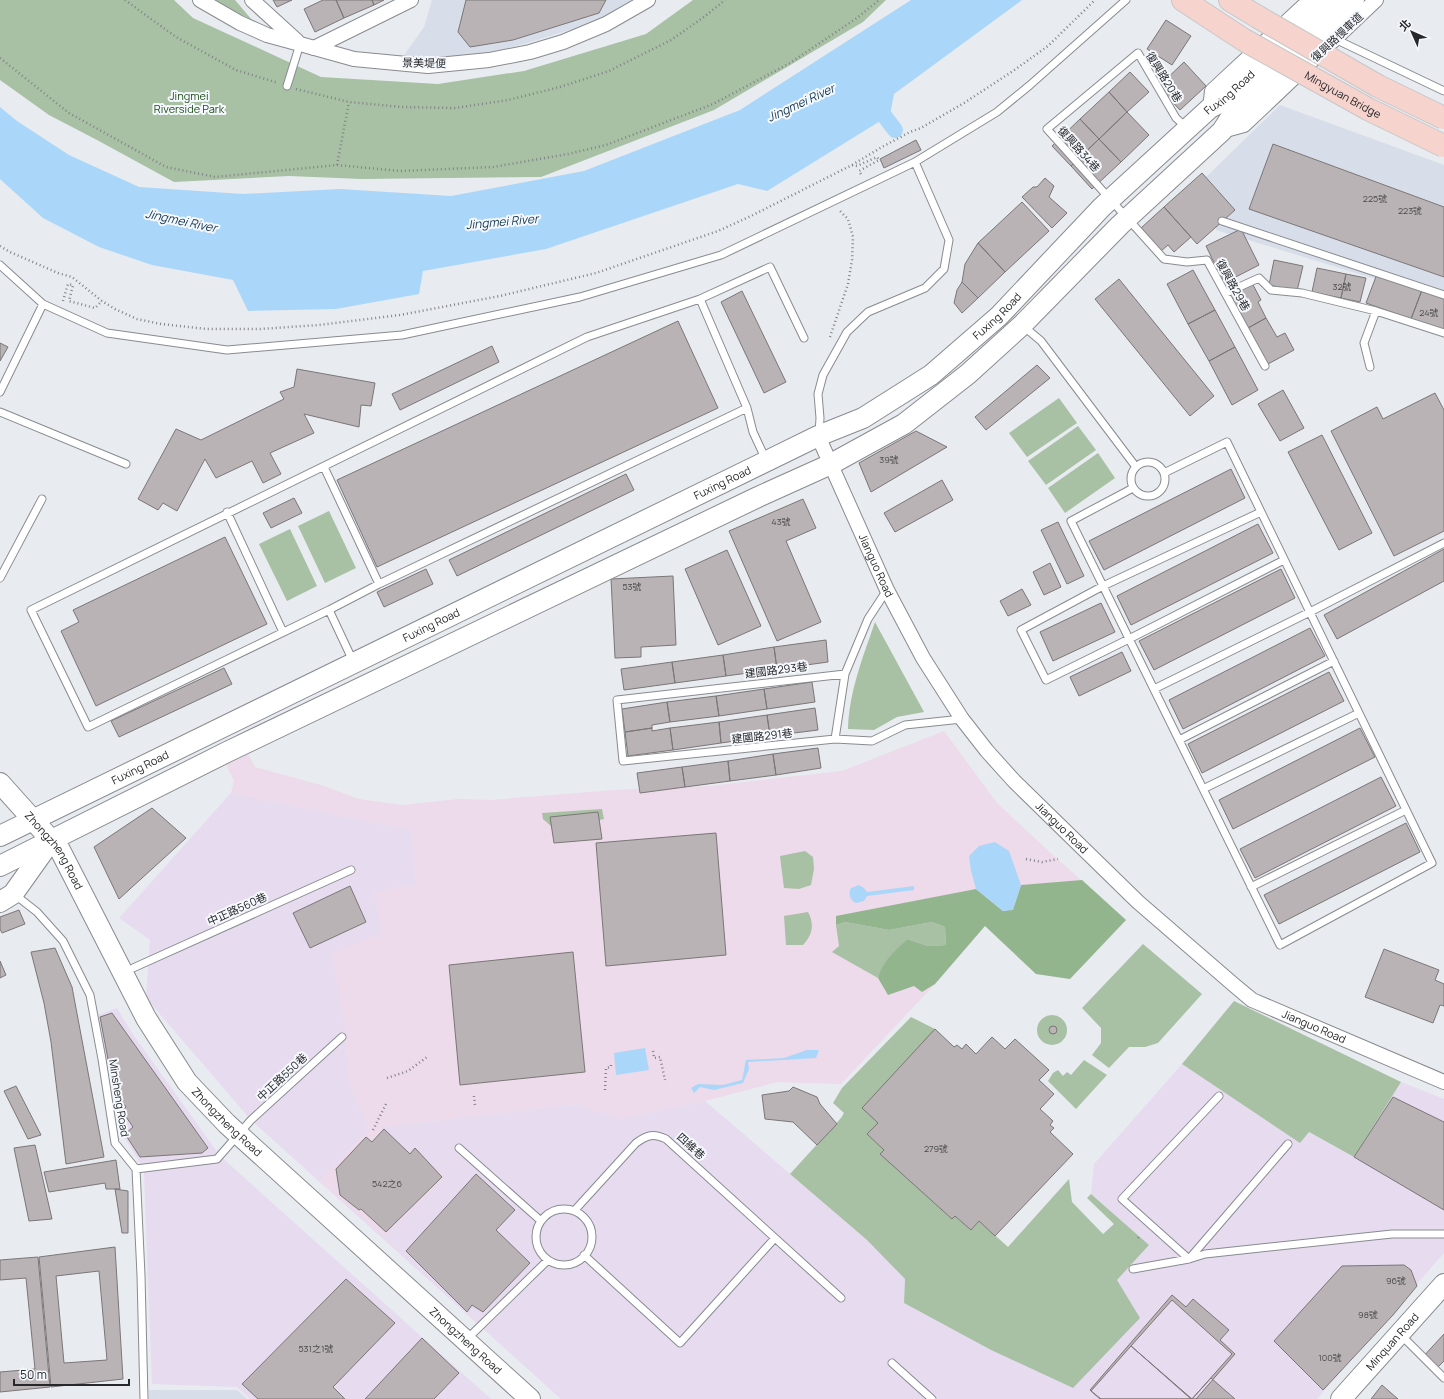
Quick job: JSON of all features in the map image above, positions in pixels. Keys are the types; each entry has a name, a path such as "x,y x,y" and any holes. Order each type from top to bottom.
{"main road":[{"name":"Mingyuan Bridge","path":"1183,0 1244,40 1368,109 1444,146"},
{"path":"1230,0 1378,86 1444,118"},
{"name":"Fuxing Road","path":"12,828 818,436 864,418 932,375 999,316 1110,200 1210,108 1222,102 1330,0"},
{"name":"Fuxing Road","path":"5,863 227,752 758,496 831,464 904,424 968,374 1022,325 1127,219 1222,131 1234,112 1354,0"},
{"name":"Zhongzheng Road","path":"0,783 12,828 51,840 60,850 146,1018 186,1082 238,1135 530,1399"},
{"path":"7,898 51,840"},
{"name":"Minquan Road","path":"1342,1399 1444,1284"}],"street":[{"name":"景美堤便","path":"200,0 240,23 267,35 354,59 428,66 489,60 530,52 563,42 606,24 648,0"},
{"path":"252,0 300,44"},
{"path":"314,48 411,0"},
{"path":"1210,108 1212,91 1310,0"},
{"name":"復興路慢車道","path":"1222,131 1244,125 1376,0"},
{"name":"Jianguo Road","path":"818,436 887,590 923,658 962,719 987,751 1014,781 1138,902 1252,1000 1444,1082"}],"lane":[{"path":"0,265 44,304 107,333 227,350 402,335 580,297 721,255 915,162 997,112 1030,85 1126,0"},
{"path":"1335,39 1444,91"},
{"path":"286,86 300,44"},
{"name":"復興路20巷","path":"1100,85 1138,53 1176,118 1187,129"},
{"name":"復興路34巷","path":"1100,85 1047,130 1110,200"},
{"path":"818,436 820,418 818,394 823,375 847,332 868,312 925,288 944,269 949,240 915,162"},
{"name":"復興路29巷","path":"1110,200 1164,259 1187,262 1207,260 1265,366"},
{"path":"1222,221 1444,295"},
{"path":"747,408 379,584 329,610 88,727 30,610 227,512 324,467 587,337 700,299 770,267 804,338"},
{"path":"1226,293 1259,278 1271,290 1302,293 1376,311 1444,333"},
{"path":"700,299 747,408 753,432 767,461"},
{"path":"0,392 44,304"},
{"path":"1370,367 1364,343 1376,311"},
{"path":"1022,325 1041,341 1136,467"},
{"path":"0,412 126,464"},
{"path":"1133,488 1071,521 1280,945 1432,863 1227,442 1164,473"},
{"path":"1152,462 1161,468 1164,473 1164,484 1162,490 1153,496 1141,496 1133,488 1131,477 1132,472 1140,464 1152,462"},
{"path":"324,467 379,584"},
{"path":"0,578 42,499"},
{"path":"227,512 283,632"},
{"path":"1261,512 1104,586 1021,630 1046,680 1284,560"},
{"path":"1154,689 1310,612 1444,543"},
{"path":"835,739 845,674 868,619 887,590"},
{"path":"329,610 354,663"},
{"path":"1179,740 1334,661"},
{"name":"建國路293巷","path":"617,700 845,674"},
{"name":"建國路291巷","path":"617,700 623,761 835,739 872,741 905,725 962,719"},
{"path":"1203,789 1359,713"},
{"path":"1251,887 1406,810"},
{"name":"中正路560巷","path":"133,968 351,870"},
{"name":"Minsheng Road","path":"7,898 37,912 64,941 90,995 115,1143 136,1169"},
{"name":"中正路550巷","path":"136,1169 217,1159 251,1120 342,1037"},
{"path":"1189,1259 1122,1199 1219,1096"},
{"name":"四維巷","path":"574,1210 636,1143 646,1136 658,1135 666,1139 841,1298"},
{"path":"1189,1259 1288,1144"},
{"path":"459,1148 541,1220"},
{"path":"136,1169 141,1275 144,1399"},
{"path":"555,1210 574,1210 582,1215 591,1230 589,1248 584,1255 571,1264 555,1263 548,1260 541,1254 537,1246 537,1229 541,1220 547,1214 555,1210"},
{"path":"1133,1269 1189,1259 1205,1254 1392,1234 1444,1234"},
{"path":"584,1255 680,1343 775,1238"},
{"path":"466,1340 548,1260"},
{"path":"1400,1334 1444,1378"},
{"path":"892,1363 932,1399"}],"path":[{"path":"0,58 68,113 166,167 215,177 337,165 400,171 493,167 568,154 606,145 713,104 790,63 857,18 879,0"},
{"path":"0,246 10,252 58,273 72,277 102,301 137,319 161,324 207,329 260,329 319,325 400,315 500,296 596,273 718,231 751,216 852,165 882,147 910,132 921,128 964,103 1048,46 1095,0"},
{"path":"337,165 349,102"},
{"path":"852,165 857,166 877,157 879,160 859,171"},
{"path":"828,344 848,284 853,236 848,219 836,207"},
{"path":"62,304 68,284 73,285 69,301 95,308 102,301"},
{"path":"1026,859 1042,862 1058,859"},
{"path":"653,1051 654,1058 660,1057 665,1080"},
{"path":"387,1078 408,1071 427,1057"},
{"path":"605,1090 606,1068 611,1068 611,1062"},
{"path":"474,1096 475,1106"},
{"path":"373,1130 386,1104"}],"shaded area":[{"path":"432,0 634,0 589,24 514,47 467,56 402,58 424,27"},
{"path":"1280,105 1444,165 1444,300 1216,230 1204,179"},
{"path":"944,731 997,803 1126,920 1070,979 1036,974 985,926 935,984 841,1084 777,1082 705,1101 619,1119 578,1104 382,1127 410,1154 415,1148 445,1177 384,1237 320,1181 369,1129 348,1080 346,1037 332,953 382,933 374,892 416,884 411,830 231,793 234,781 226,764 248,754 255,767 324,786 359,799 402,805 459,799 491,800 614,790 710,786 842,771"},
{"path":"231,793 411,830 416,884 374,892 382,933 346,1037 348,1080 369,1129 320,1181 336,1195 410,1154 381,1127 578,1104 619,1119 705,1101 867,1240 905,1279 904,1303 991,1350 1073,1388 1117,1280 1149,1245 1091,1194 1094,1164 1182,1064 1300,1143 1308,1132 1354,1157 1401,1082 1444,1099 1444,1253 1317,1399 561,1399 251,1120 146,998 150,940 119,918"},
{"path":"117,1008 132,1033 220,1156 491,1399 250,1399 237,1387 152,1384 144,1173 136,1156 119,1129 98,1015"},
{"path":"149,1390 237,1390 247,1399 149,1399"}],"green space":[{"name":"Jingmei Riverside Park","path":"0,0 174,0 193,18 321,77 438,84 524,71 646,34 693,0 886,0 863,22 714,110 541,177 362,179 289,176 174,182 49,115 0,80"},
{"path":"214,0 235,0 252,20"},
{"path":"1059,398 1077,423 1027,457 1009,433"},
{"path":"1078,426 1096,450 1046,485 1028,461"},
{"path":"1098,453 1115,478 1065,513 1048,488"},
{"path":"329,511 356,568 325,583 298,526"},
{"path":"290,529 317,586 287,601 259,544"},
{"path":"875,622 924,712 897,717 874,730 848,729 854,688 861,661"},
{"path":"602,809 604,819 599,820 597,812 551,817 552,827 543,819 542,813"},
{"path":"805,851 813,857 814,869 811,885 799,889 784,888 780,856"},
{"path":"1082,880 1126,920 1070,979 1036,974 985,926 935,984 922,992 914,986 888,995 878,978 883,967 898,947 907,939 928,946 946,945 945,927 932,922 889,930 845,922 836,925 836,916 976,889 1003,911 1013,909 1021,885"},
{"path":"808,912 812,926 809,937 803,945 786,945 784,916"},
{"path":"845,922 889,930 932,922 945,927 946,945 928,946 907,939 886,962 878,978 832,952 839,946 836,925"},
{"path":"1143,944 1202,994 1158,1043 1145,1047 1129,1047 1109,1068 1092,1055 1101,1043 1101,1028 1082,1008"},
{"path":"1234,1001 1401,1082 1354,1157 1309,1132 1300,1143 1182,1064"},
{"path":"1052,1015 1058,1016 1066,1024 1066,1036 1058,1044 1052,1045 1046,1044 1038,1036 1037,1030 1038,1024 1046,1016"},
{"path":"911,1017 935,1029 878,1123 867,1134 884,1150 881,1154 952,1219 955,1216 971,1230 979,1221 1008,1247 1069,1179 1072,1202 1103,1234 1114,1224 1087,1198 1091,1194 1149,1245 1117,1280 1140,1318 1073,1388 991,1350 904,1303 905,1279 867,1240 790,1174 841,1118 844,1113 833,1103 842,1088"},
{"path":"1084,1060 1107,1075 1076,1109 1048,1081 1053,1073 1058,1070 1063,1076 1067,1072 1071,1075"}],"water":[{"name":"Jingmei River","path":"911,0 1022,0 894,94 890,115 767,191 738,184 546,249 423,271 419,294 336,309 248,311 233,280 152,265 99,247 43,218 0,179 0,107 17,121 69,155 139,187 243,194 340,189 451,196 584,171 740,110"},
{"path":"995,842 1009,851 1021,885 1013,910 1003,911 976,889 971,871 969,856 979,846"},
{"path":"859,885 867,892 914,886 914,890 867,896 864,901 856,903 851,899 850,892 851,888"},
{"path":"645,1048 649,1070 616,1075 614,1053"},
{"path":"807,1050 819,1050 816,1058 748,1062 749,1069 743,1083 714,1090 700,1087 694,1093 691,1088 698,1084 723,1085 742,1080 746,1060 784,1058"}],"building":[{"path":"273,0 292,0 277,7"},
{"path":"323,0 336,0 344,18 315,32 304,9"},
{"path":"336,0 372,0 374,5 344,18"},
{"path":"372,0 384,0 374,5"},
{"path":"466,0 606,0 599,13 513,40 470,47 458,32"},
{"path":"1166,20 1191,36 1172,65 1147,49"},
{"path":"1184,62 1206,86 1180,110 1158,87"},
{"path":"1130,72 1149,92 1127,112 1109,92"},
{"path":"1109,92 1127,112 1099,139 1080,119"},
{"path":"1127,112 1149,135 1121,162 1099,139"},
{"path":"1080,119 1099,139 1071,166 1052,146"},
{"path":"1099,139 1121,162 1092,189 1071,166"},
{"path":"916,140 921,150 884,168 880,159"},
{"path":"1273,144 1444,207 1444,277 1249,209"},
{"path":"1202,173 1235,210 1197,244 1164,207"},
{"path":"1045,178 1054,186 1049,197 1067,213 1052,228 1022,197 1033,187 1037,187"},
{"path":"1022,202 1049,231 1005,272 978,243"},
{"path":"1164,207 1191,237 1174,252 1168,245 1161,251 1141,228"},
{"path":"1241,229 1259,265 1224,283 1206,246"},
{"path":"978,243 1005,272 978,298 962,282 965,264"},
{"path":"1274,260 1303,266 1297,291 1269,285"},
{"path":"1317,268 1346,274 1341,298 1312,292"},
{"path":"1193,270 1215,310 1188,324 1167,284"},
{"path":"1346,274 1366,278 1360,302 1341,298"},
{"path":"1377,274 1422,290 1411,319 1366,303"},
{"path":"1119,279 1214,396 1190,416 1095,299"},
{"path":"962,282 978,298 962,313 954,303 957,290"},
{"path":"1252,283 1261,300 1258,302 1266,318 1248,328 1230,295"},
{"path":"1422,290 1444,299 1444,332 1411,319"},
{"path":"742,291 786,382 764,393 721,302"},
{"path":"1215,310 1235,347 1209,361 1188,324"},
{"path":"1266,318 1277,337 1285,333 1294,350 1268,364 1248,328"},
{"path":"678,321 718,408 377,567 337,480"},
{"path":"0,343 8,347 0,361"},
{"path":"492,346 499,362 400,410 392,394"},
{"path":"1235,347 1258,390 1232,405 1209,361"},
{"path":"1037,365 1050,378 986,430 975,417"},
{"path":"297,369 375,383 371,406 361,405 359,427 304,414 314,433 270,453 281,474 263,483 252,461 216,478 205,459 177,511 163,503 158,510 138,499 176,429 201,440 284,399 280,392 294,387"},
{"path":"1283,390 1304,428 1280,441 1258,404"},
{"path":"1435,393 1444,410 1444,531 1394,556 1331,431 1377,407 1383,419"},
{"path":"916,431 947,447 871,492 859,463"},
{"path":"1322,435 1372,533 1339,550 1288,452"},
{"path":"1231,469 1245,498 1104,570 1089,541"},
{"path":"626,474 634,490 457,576 449,560"},
{"path":"942,480 953,500 895,532 884,513"},
{"path":"294,498 302,513 271,528 263,513"},
{"path":"803,499 816,528 786,541 821,622 777,641 729,531"},
{"path":"1058,522 1084,576 1067,584 1041,530"},
{"path":"1258,524 1273,553 1131,625 1117,596"},
{"path":"225,537 267,624 96,706 61,631 79,622 73,610"},
{"path":"1444,549 1444,581 1337,639 1324,615"},
{"path":"727,550 761,626 718,645 685,569"},
{"path":"1050,563 1061,587 1044,595 1033,572"},
{"path":"426,569 433,584 384,607 377,592"},
{"path":"1281,569 1295,598 1154,670 1139,641"},
{"path":"673,576 676,645 641,647 641,657 615,658 611,579"},
{"path":"1022,589 1031,605 1008,616 1000,601"},
{"path":"1101,603 1115,632 1053,661 1040,632"},
{"path":"1310,628 1325,656 1183,729 1169,700"},
{"path":"826,640 828,662 777,669 774,647"},
{"path":"774,647 777,669 726,676 723,655"},
{"path":"1122,652 1131,671 1079,696 1070,677"},
{"path":"723,655 726,676 675,683 672,662"},
{"path":"672,662 675,683 624,690 621,669"},
{"path":"224,668 232,684 119,737 111,721"},
{"path":"1329,672 1344,701 1202,773 1188,744"},
{"path":"812,682 815,702 767,709 764,689"},
{"path":"764,689 767,709 719,716 716,696"},
{"path":"716,696 719,716 670,722 667,702"},
{"path":"667,702 670,722 652,725 652,728 625,732 622,709"},
{"path":"815,708 818,730 770,736 767,715"},
{"path":"767,715 770,736 721,743 719,722"},
{"path":"719,722 721,743 673,750 670,728"},
{"path":"652,728 652,731 670,728 673,750 628,756 625,732"},
{"path":"1360,728 1375,757 1233,829 1219,800"},
{"path":"818,748 821,768 776,775 773,754"},
{"path":"773,754 776,775 730,781 728,761"},
{"path":"728,761 730,781 685,787 682,767"},
{"path":"682,767 685,787 640,793 637,773"},
{"path":"1381,777 1396,806 1255,878 1240,849"},
{"path":"152,808 186,838 119,899 94,847"},
{"path":"598,812 602,839 554,843 550,817"},
{"path":"1406,823 1420,852 1279,924 1264,895"},
{"path":"716,833 726,955 606,966 596,843"},
{"path":"350,886 366,922 310,948 293,913"},
{"path":"19,910 25,924 2,933 0,929 0,917"},
{"path":"55,948 72,987 104,1157 66,1164 51,1042 44,1003 31,952"},
{"path":"1384,949 1439,970 1435,980 1444,984 1444,1006 1440,1005 1433,1023 1365,997"},
{"path":"573,952 585,1072 460,1085 449,965"},
{"path":"0,961 6,975 0,978"},
{"path":"112,1013 208,1148 202,1153 140,1157 125,1134 133,1127 122,1111 126,1107 114,1091 100,1017"},
{"path":"1051,1026 1055,1026 1057,1030 1055,1034 1051,1034 1049,1032 1049,1028"},
{"path":"935,1029 954,1047 957,1045 962,1049 966,1044 976,1054 992,1037 1005,1049 1015,1039 1049,1070 1039,1080 1054,1094 1040,1109 1053,1121 1050,1125 1054,1128 1050,1132 1073,1154 995,1236 979,1221 971,1230 955,1216 952,1219 880,1154 884,1150 867,1134 878,1123 862,1108"},
{"path":"16,1086 41,1135 28,1139 4,1091"},
{"path":"793,1087 817,1097 820,1104 837,1124 817,1145 793,1122 765,1119 762,1095 789,1091"},
{"path":"1393,1097 1444,1122 1444,1210 1354,1157"},
{"path":"384,1129 410,1154 415,1148 442,1177 386,1232 361,1209 359,1210 340,1195 336,1169 366,1137 372,1142"},
{"path":"35,1145 52,1219 29,1221 14,1148"},
{"path":"116,1160 120,1189 106,1189 105,1183 49,1192 44,1172"},
{"path":"476,1174 515,1210 496,1230 530,1263 483,1312 472,1305 467,1312 406,1251"},
{"path":"115,1189 128,1191 128,1233 122,1233"},
{"path":"115,1247 123,1379 51,1387 39,1257","holes":["99,1271 107,1360 64,1363 56,1276"]},
{"path":"38,1257 50,1387 0,1392 0,1372 35,1369 26,1278 0,1280 0,1260"},
{"path":"1404,1265 1411,1270 1417,1286 1393,1315 1323,1390 1274,1341 1342,1266"},
{"path":"346,1279 395,1323 333,1387 345,1399 258,1399 242,1384"},
{"path":"1172,1295 1186,1307 1193,1299 1229,1330 1220,1340 1235,1354 1196,1399 1100,1399 1090,1390"},
{"path":"1172,1300 1232,1354 1192,1399 1131,1346"},
{"path":"1444,1334 1444,1361 1435,1370 1421,1359"},
{"path":"422,1338 459,1373 434,1399 365,1399"},
{"path":"1131,1346 1191,1399 1101,1399 1091,1391"},
{"path":"1211,1378 1235,1399 1192,1399"},
{"path":"1382,1385 1398,1399 1371,1399"}],"waterway":[{"path":"873,101 895,130"}]}
